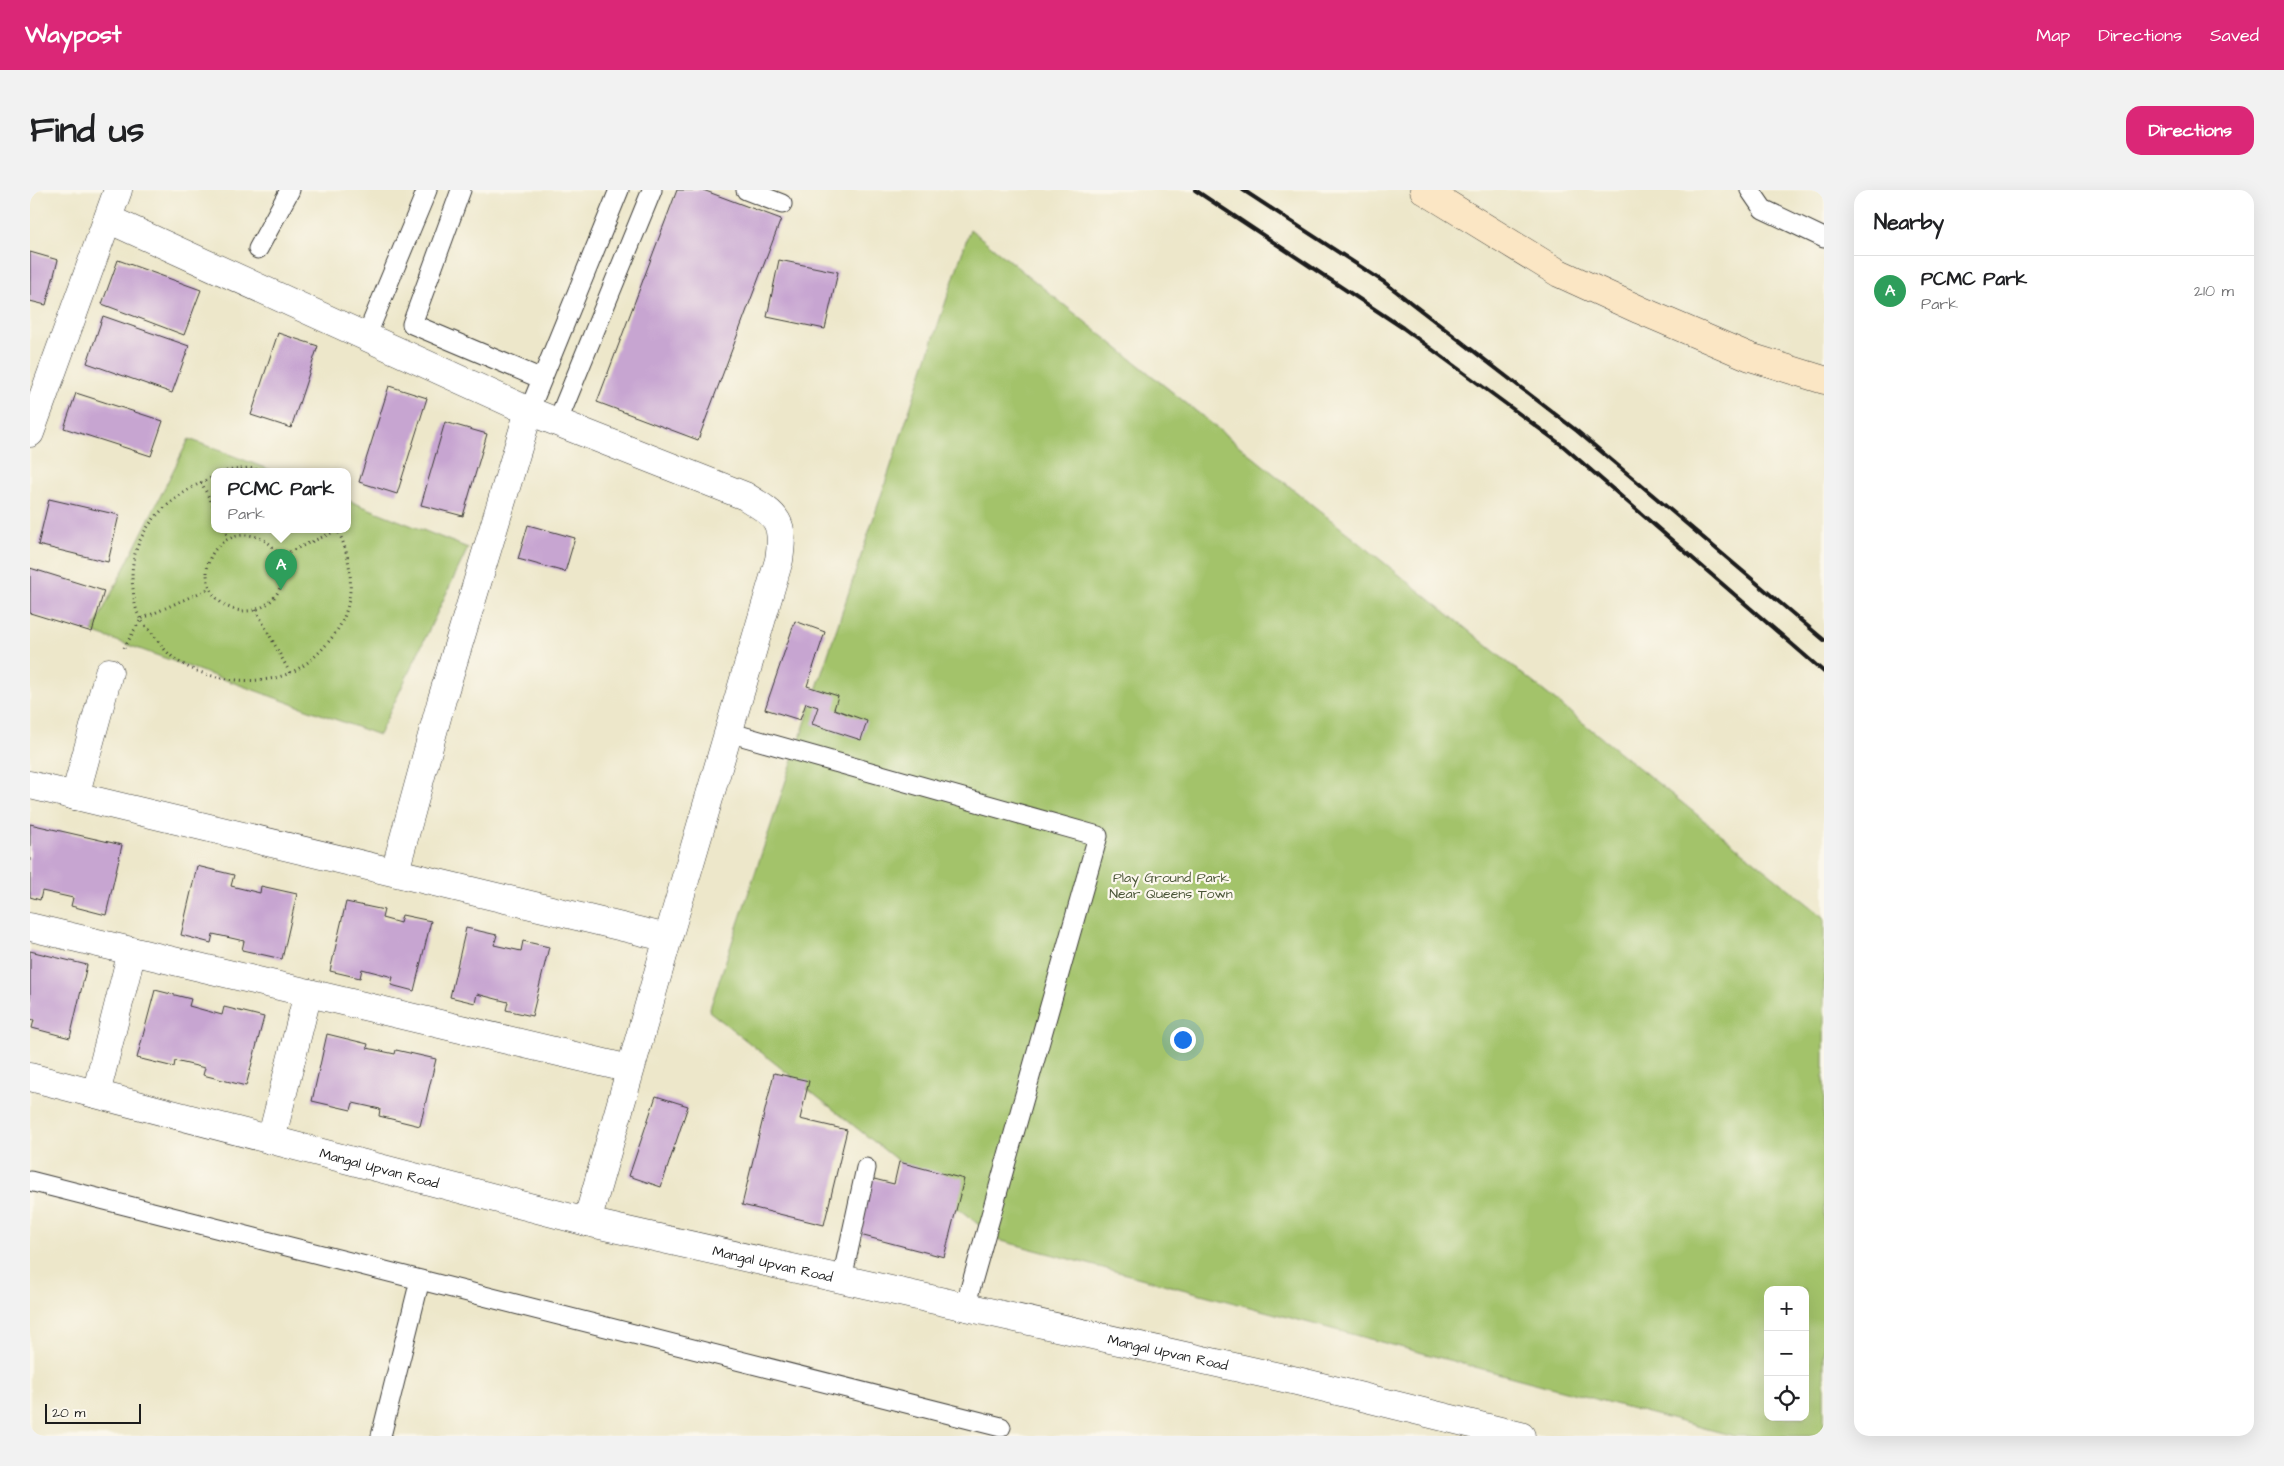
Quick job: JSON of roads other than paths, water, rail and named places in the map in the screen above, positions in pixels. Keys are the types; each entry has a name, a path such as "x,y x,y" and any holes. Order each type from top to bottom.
{"main road":[{"path":"1424,190 1559,273 1750,357 1824,380"}],"street":[{"path":"30,433 118,190"},
{"path":"108,219 529,411 745,496 767,510 778,521 782,540 780,560 728,732 587,1222"},
{"path":"395,871 442,699 529,411"},
{"path":"75,796 109,672"},
{"path":"30,785 668,938"},
{"path":"30,926 630,1069"},
{"path":"96,1094 132,951"},
{"path":"271,1140 308,993"},
{"name":"Mangal Upvan Road","path":"30,1077 587,1222 1297,1381 1520,1436"}],"lane":[{"path":"258,249 290,190"},
{"path":"366,337 427,190"},
{"path":"461,190 412,324 542,379"},
{"path":"557,423 652,190"},
{"path":"746,190 782,204"},
{"path":"1750,190 1763,209 1824,238"},
{"path":"529,411 615,192"},
{"path":"728,732 1098,836 965,1307"},
{"path":"842,1279 866,1168"},
{"path":"30,1181 1001,1427"},
{"path":"381,1436 420,1280"}],"railway":[{"path":"1195,190 1403,328 1563,446 1824,672"},
{"path":"1243,190 1384,282 1577,431 1824,640"}],"place":[{"name":"PCMC Park","path":"281,590"}],"park label":[{"name":"Play Ground Park Near Queens Town","path":"1171,886"}]}
